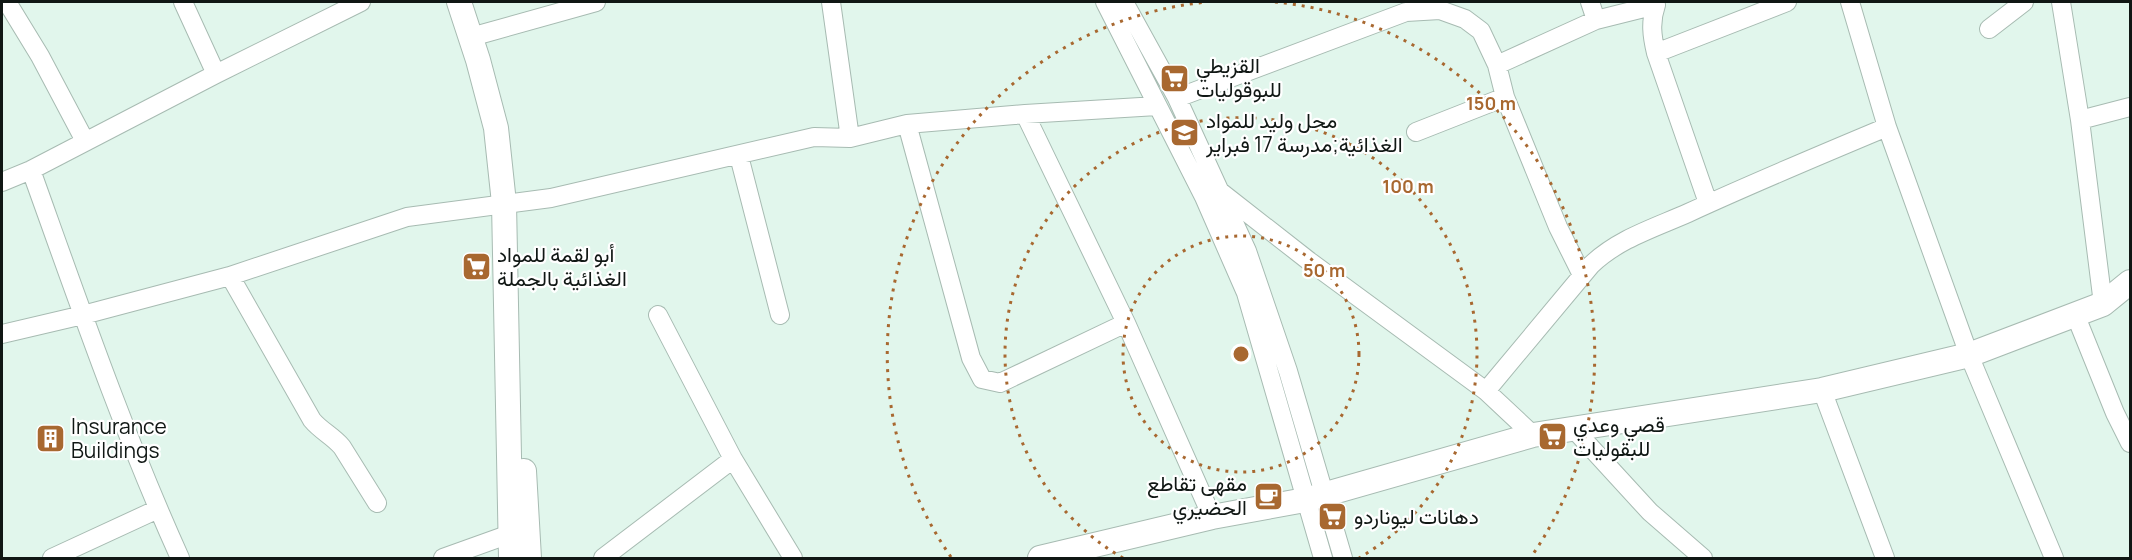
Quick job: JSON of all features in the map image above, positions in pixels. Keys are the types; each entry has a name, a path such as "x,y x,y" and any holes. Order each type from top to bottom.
{"street":[{"path":"7,2 85,141"},
{"path":"183,2 216,74"},
{"path":"2,182 31,170 216,74 362,2"},
{"path":"459,2 478,34"},
{"path":"476,2 478,34 511,202 529,558"},
{"path":"478,34 596,2"},
{"path":"831,2 850,138"},
{"path":"1105,2 1204,197 1246,293 1314,497 1343,558"},
{"path":"1124,2 1177,98 1247,251 1288,371 1314,497 1323,558"},
{"path":"1590,2 1596,20"},
{"path":"1656,53 1787,2"},
{"path":"1850,2 1887,127 1969,355 2054,558"},
{"path":"1989,29 2024,2"},
{"path":"2061,2 2103,304"},
{"path":"1497,65 1596,20 1655,3 1652,18 1656,53 1708,203"},
{"path":"1177,98 1405,7 1440,10 1466,19 1481,31 1497,65 1505,97 1558,227 1582,275"},
{"path":"1416,132 1505,97"},
{"path":"2,334 230,276 407,217 552,198 814,137 850,138 907,124 1157,106"},
{"path":"2079,120 2130,107"},
{"path":"1025,114 1126,322 1212,517"},
{"path":"907,124 971,358 982,379 1000,383 1126,322"},
{"path":"1486,392 1582,275 1599,257 1615,246 1708,203 1887,127"},
{"path":"739,156 780,315"},
{"path":"31,170 83,315 158,509 180,558"},
{"path":"1218,190 1309,261 1486,392 1533,435"},
{"path":"511,202 511,558"},
{"path":"230,276 312,420 319,429 335,439 342,447 377,504"},
{"path":"1040,558 1068,555 1212,517 1314,497 1533,435 1572,427 1822,390 1969,355 2103,304 2130,282"},
{"path":"2075,314 2115,413 2130,443"},
{"path":"658,315 734,459 793,558"},
{"path":"1822,390 1885,558"},
{"path":"1572,427 1650,512 1700,558"},
{"path":"603,558 734,459"},
{"path":"52,558 158,509"},
{"path":"443,558 510,534"}],"place":[{"name":"القزيطي للبوقوليات","path":"1175,78"},
{"name":"محل وليد للمواد الغذائية;مدرسة 17 فبراير","path":"1185,133"},
{"name":"أبو لقمة للمواد الغذائية بالجملة","path":"476,267"},
{"name":"قصي وعدي للبقوليات","path":"1552,437"},
{"name":"Insurance Buildings","path":"50,439"},
{"name":"مقهى تقاطع الحضيري","path":"1268,496"},
{"name":"دهانات ليوناردو","path":"1333,517"}]}
